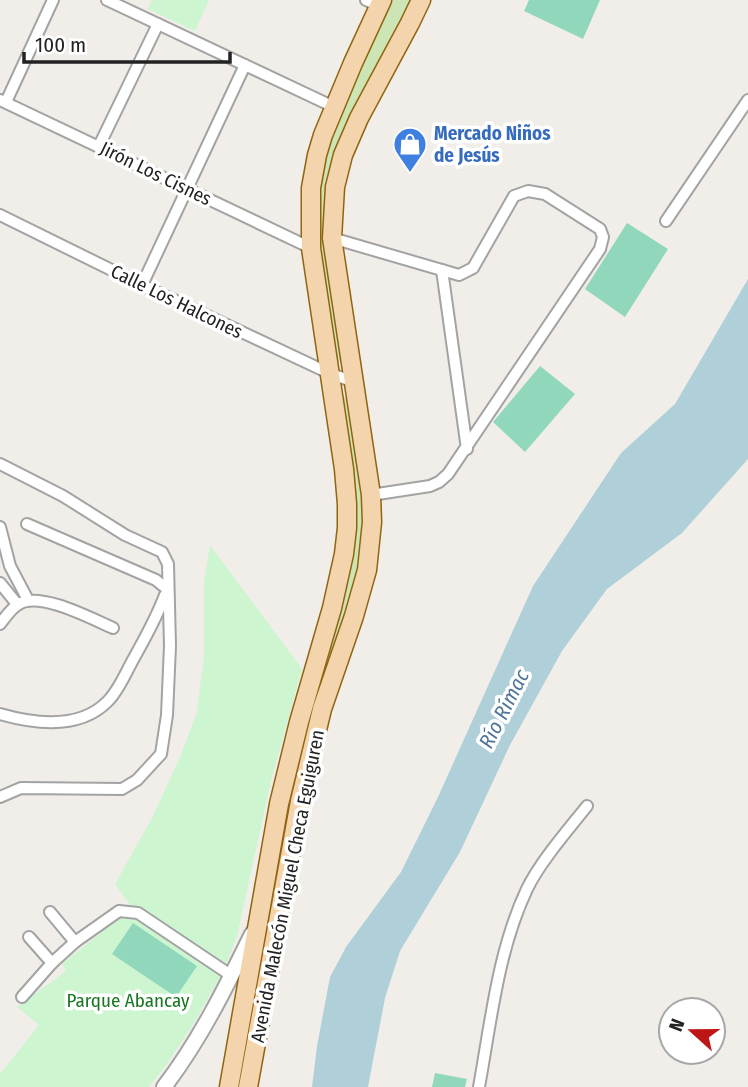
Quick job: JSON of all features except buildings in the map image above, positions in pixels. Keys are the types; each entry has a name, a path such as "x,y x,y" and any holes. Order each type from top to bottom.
{"main road":[{"name":"Avenida Malecón Miguel Checa Eguiguren","path":"248,1087 300,801 322,709 367,570 372,522 371,495 332,238 335,187 343,155 359,118 421,0"},
{"name":"Avenida Malecón Miguel Checa Eguiguren","path":"229,1087 279,804 344,554 347,504 331,374 311,248 311,188 317,155 376,2"}],"street":[{"path":"3,101 53,0"},
{"path":"107,0 334,107"},
{"path":"99,146 158,24"},
{"path":"142,285 245,65"},
{"path":"666,221 748,100"},
{"name":"Jirón Los Cisnes","path":"3,101 311,248"},
{"path":"332,238 460,275 472,268 514,196 528,191 545,194 600,229 603,237 600,249 448,474 430,486 371,495"},
{"name":"Calle Los Halcones","path":"0,215 331,374 355,382"},
{"path":"442,270 467,449"},
{"path":"0,464 64,496 125,535 162,552 167,564 170,646 167,715 161,754 136,780 122,789 21,788 0,797"},
{"path":"27,524 156,580 167,589"},
{"path":"0,527 23,602"},
{"path":"0,583 23,602 54,603 113,628"},
{"path":"0,714 21,720 64,723 92,713 109,700 156,620 167,589"},
{"path":"0,624 23,602"},
{"path":"479,1087 500,971 513,926 528,887 587,806"},
{"path":"164,1087 198,1038 232,975 290,852"},
{"path":"22,998 52,963 75,942 119,911 138,913 232,975"},
{"path":"50,912 75,942"},
{"path":"29,937 52,963"}],"green space":[{"path":"152,0 209,0 195,31 148,9"},
{"path":"390,0 413,0 336,157 346,361 333,363 317,261 316,194 326,146"},
{"path":"529,0 600,0 583,39 524,11"},
{"path":"627,223 668,249 625,317 585,289"},
{"path":"540,366 575,394 525,452 493,422"},
{"path":"338,397 353,398 366,494 364,554 288,839 277,849 281,821 343,587"},
{"name":"Parque Abancay","path":"210,545 302,669 271,781 237,936 225,968 193,1025 149,1087 0,1087 0,1074 39,1025 17,1007 66,971 62,964 132,907 115,884 152,818 197,712 204,655 204,583"},
{"path":"133,923 197,966 176,997 112,954"},
{"path":"435,1073 467,1079 465,1087 432,1087"}],"water":[{"name":"Río Rímac","path":"748,279 748,459 682,533 607,589 562,651 510,745 460,852 400,951 385,998 368,1087 312,1087 330,977 346,947 401,872 438,797 533,586 621,453 675,404"}],"place":[{"name":"Mercado Niños de Jesús","path":"410,174"}]}
